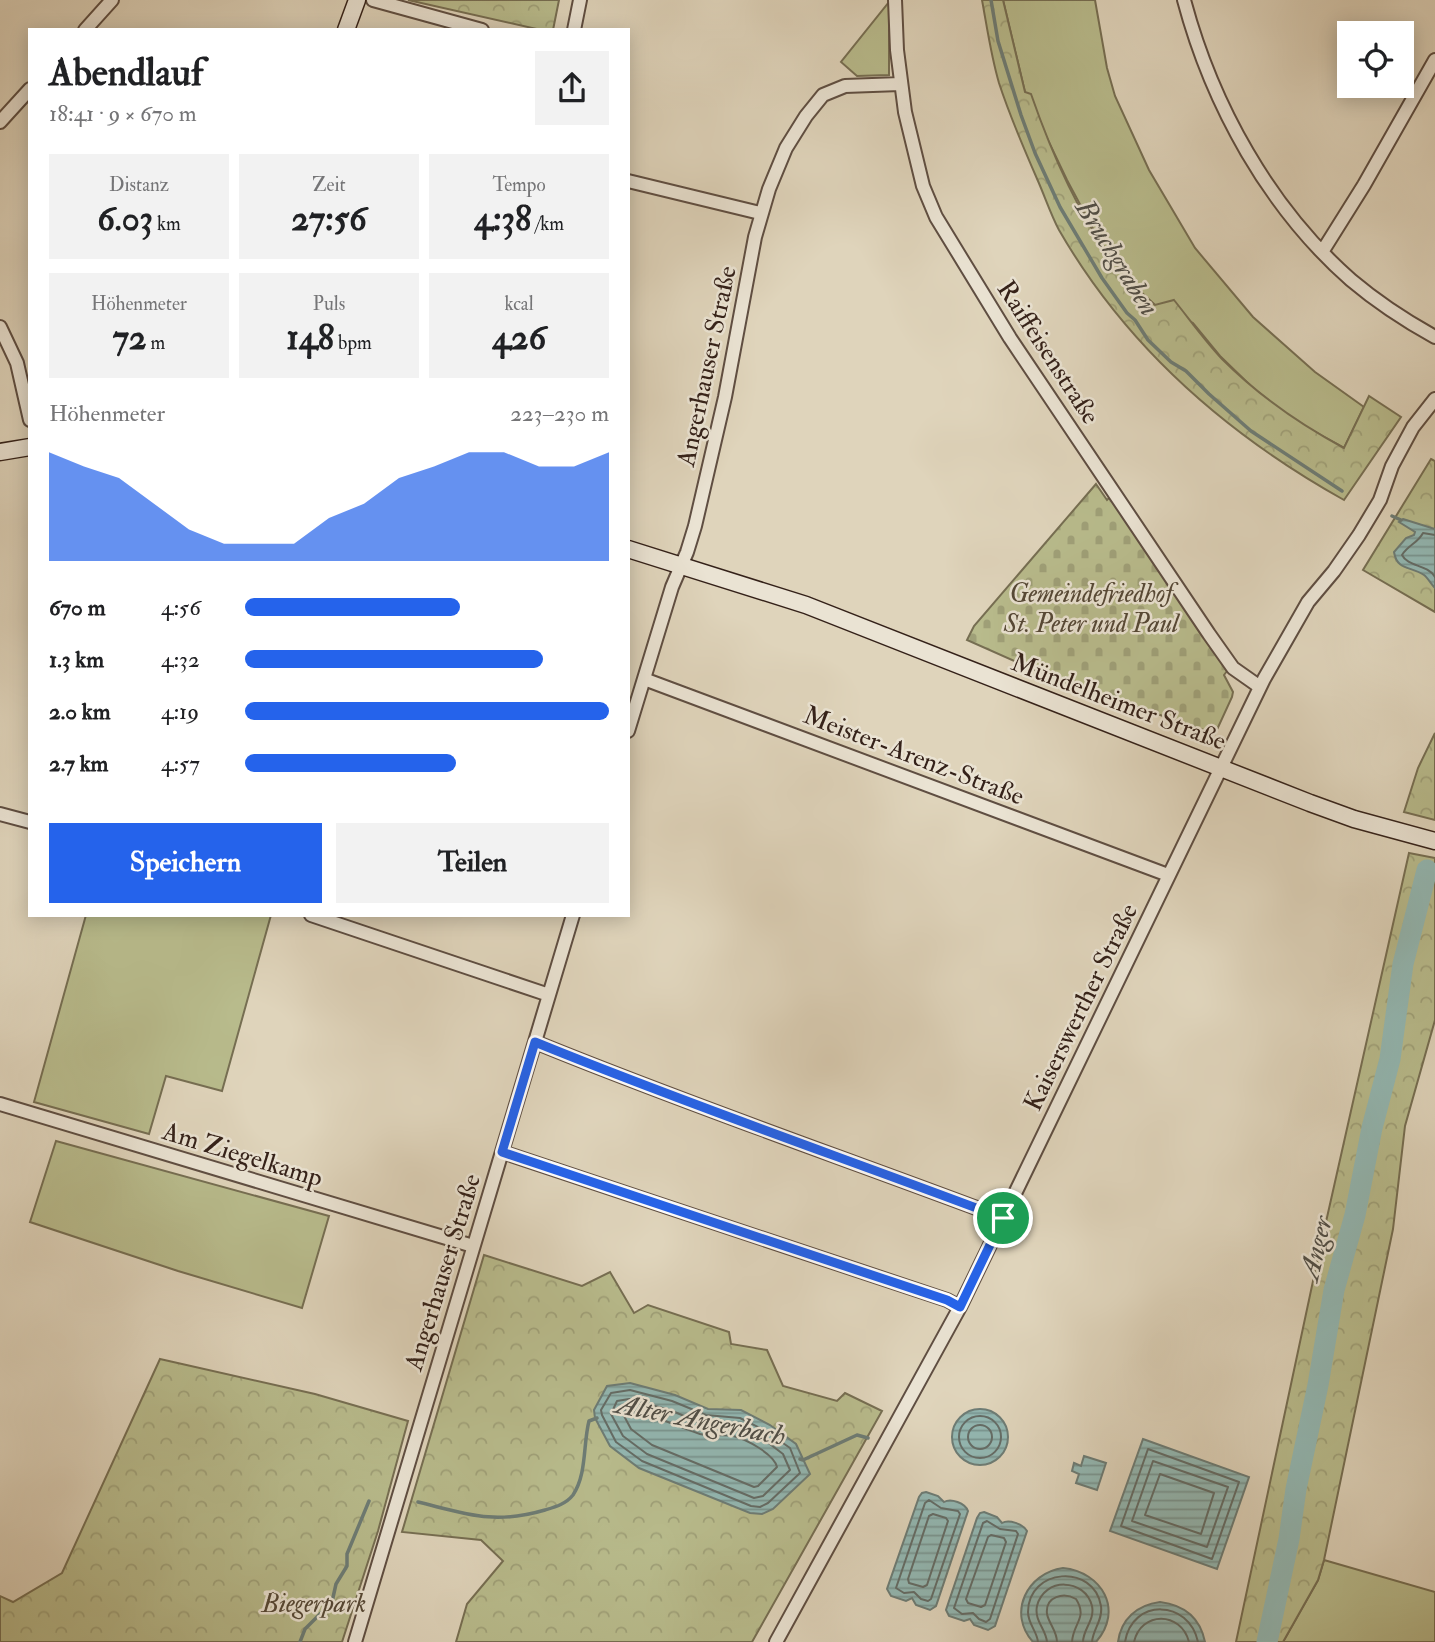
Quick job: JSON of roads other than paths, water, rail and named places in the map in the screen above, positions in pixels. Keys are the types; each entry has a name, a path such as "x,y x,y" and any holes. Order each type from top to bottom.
{"main road":[{"path":"347,28 357,0"},
{"path":"0,452 28,447"},
{"name":"Mündelheimer Straße","path":"630,550 816,608 1086,717 1221,766 1343,815 1435,841"}],"street":[{"path":"87,28 112,0"},
{"path":"373,0 475,28"},
{"path":"575,28 580,0"},
{"name":"Raiffeisenstraße","path":"895,0 901,84 923,187 936,217 1010,338 1209,634 1233,668 1260,687"},
{"path":"1184,0 1203,61 1239,138 1288,212 1322,252 1352,281 1407,321 1435,337"},
{"path":"1322,252 1364,185 1435,60"},
{"name":"Angerhauser Straße","path":"630,724 672,587 695,526 725,397 760,214 786,148 823,95 845,86 901,84"},
{"path":"0,122 28,91"},
{"path":"630,182 760,214"},
{"path":"0,327 17,363 28,411"},
{"name":"Kaiserswerther Straße","path":"776,1642 960,1307 1260,687 1308,602 1359,535 1380,500 1392,466 1413,427 1435,398"},
{"name":"Meister-Arenz-Straße","path":"644,679 1168,875"},
{"path":"0,814 28,821"},
{"path":"317,917 549,995"},
{"name":"Angerhauser Straße","path":"355,1642 572,917"},
{"path":"535,1042 1003,1218"},
{"name":"Am Ziegelkamp","path":"0,1104 473,1246"},
{"path":"502,1152 947,1300 960,1307"}],"water":[{"path":"1403,519 1435,529 1435,588 1424,575 1401,565 1396,558 1394,552 1415,532 1399,522"},
{"path":"630,1383 675,1395 708,1409 741,1410 770,1425 796,1444 810,1474 773,1509 762,1514 750,1513 639,1468 610,1446 595,1418 594,1410 607,1386"},
{"path":"980,1409 995,1414 1003,1422 1008,1437 1003,1452 995,1460 980,1465 965,1460 957,1452 952,1437 957,1422 965,1414"},
{"path":"1143,1439 1249,1477 1217,1569 1110,1531"},
{"path":"1084,1456 1106,1463 1097,1490 1076,1483 1079,1474 1072,1471 1074,1463 1081,1466"},
{"path":"926,1492 938,1496 944,1502 958,1502 968,1511 936,1606 930,1610 916,1605 912,1598 906,1601 891,1596 887,1589 919,1497"},
{"path":"984,1512 997,1517 1002,1523 1019,1524 1027,1531 995,1626 988,1630 974,1625 970,1619 964,1621 949,1616 946,1610 977,1518"},
{"path":"1063,1568 1089,1577 1105,1595 1108,1618 1096,1642 1033,1642 1025,1631 1022,1607 1031,1586 1050,1571"},
{"path":"1160,1602 1176,1606 1190,1614 1203,1633 1205,1642 1118,1642 1123,1626 1132,1614 1144,1606"}],"waterway":[{"name":"Bruchgraben","path":"991,0 998,41 1035,153 1060,207 1102,278 1127,313 1148,340 1171,362 1186,371 1251,431 1342,491"},
{"name":"Bruchgraben","path":"1392,516 1401,520"},
{"name":"Anger","path":"1267,1642 1289,1539 1334,1290 1355,1215 1372,1128 1390,1059 1403,964 1427,870"},
{"name":"Alter Angerbach","path":"418,1502 466,1514 495,1517 511,1517 560,1505 573,1495 581,1478 589,1421 597,1418"},
{"name":"Alter Angerbach","path":"800,1459 857,1435 868,1438"},
{"name":"Alter Angerbach","path":"300,1642 305,1629 332,1602 336,1584 347,1566 347,1554 369,1501"}],"park label":[{"name":"Gemeindefriedhof St. Peter und Paul","path":"1091,608"},
{"name":"Biegerpark","path":"314,1603"}]}
